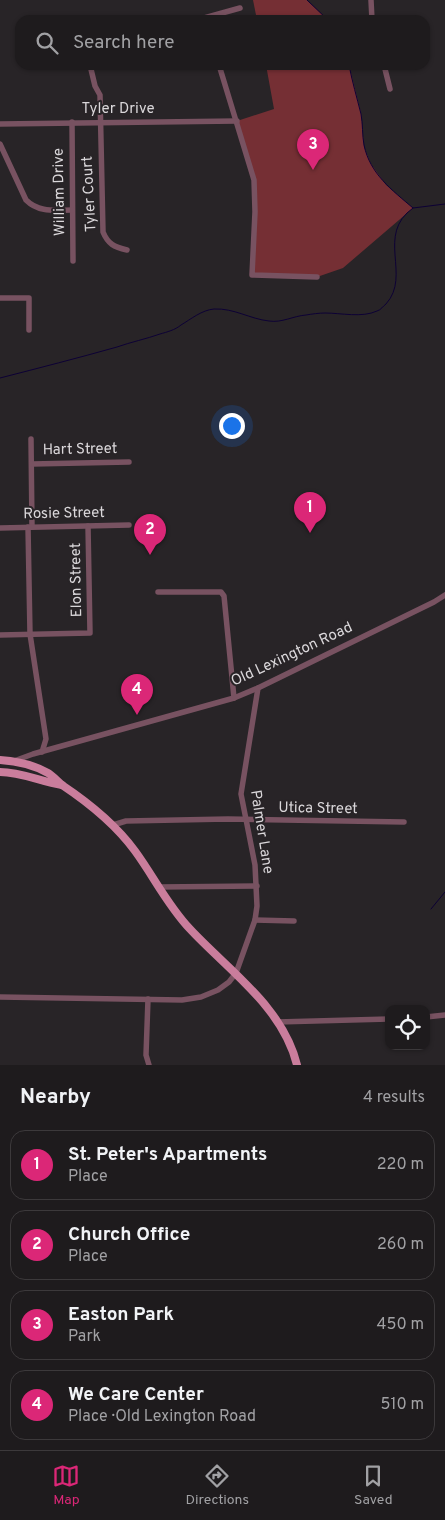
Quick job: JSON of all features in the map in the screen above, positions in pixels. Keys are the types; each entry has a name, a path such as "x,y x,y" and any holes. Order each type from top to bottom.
{"main road":[{"name":"Old Lexington Road","path":"0,760 12,762"},
{"path":"0,767 12,762 40,769 49,774 113,825 135,850 189,928 263,1003 277,1022 297,1065"},
{"path":"0,772 16,773 48,783 62,784"}],"street":[{"path":"371,0 372,15"},
{"path":"218,15 240,8"},
{"name":"Tyler Court","path":"91,70 95,86 100,96 103,232 107,242 116,248 127,250"},
{"path":"221,70 254,180 252,275 317,277"},
{"path":"385,70 390,89"},
{"name":"William Drive","path":"72,122 73,261"},
{"name":"Tyler Drive","path":"0,124 237,122"},
{"path":"0,144 26,200 33,207 42,210 72,210"},
{"path":"0,298 29,298 29,330"},
{"path":"31,439 30,634 46,739 42,752"},
{"name":"Hart Street","path":"32,464 130,462"},
{"name":"Rosie Street","path":"0,528 130,525"},
{"name":"Elon Street","path":"30,634 90,633 88,526"},
{"path":"158,592 221,592 224,596 234,698"},
{"name":"Old Lexington Road","path":"12,762 234,698 258,688 445,595"},
{"path":"0,635 30,634"},
{"name":"Palmer Lane","path":"0,997 182,1000 201,997 218,990 236,974 255,920 257,906 255,865 241,786 258,688"},
{"path":"46,739 54,746 60,747"},
{"name":"Utica Street","path":"113,825 126,821 404,822"},
{"path":"159,887 256,886"},
{"path":"255,920 294,922"},
{"path":"148,999 146,1055 149,1065"},
{"path":"430,1017 443,1017"},
{"path":"277,1022 385,1019"}],"shaded area":[{"path":"253,0 307,0 323,15 256,15"},
{"path":"267,70 350,70 361,113 364,147 371,164 386,185 413,208 343,268 317,277 252,275 254,180 237,121 274,109"}],"waterway":[{"path":"307,0 323,15"},
{"path":"350,70 361,114 364,145 371,165 383,181 413,208 445,204"},
{"path":"0,378 168,332 201,313 214,309 228,310 262,320 274,321 318,313 358,315 371,313 386,304 393,293 396,281 396,230 402,219 413,208"},
{"path":"431,909 445,892"}],"place":[{"name":"Easton Park","path":"313,170"},
{"name":"St. Peter's Apartments","path":"310,533"},
{"name":"Church Office","path":"150,555"},
{"name":"We Care Center","path":"137,715"}]}
